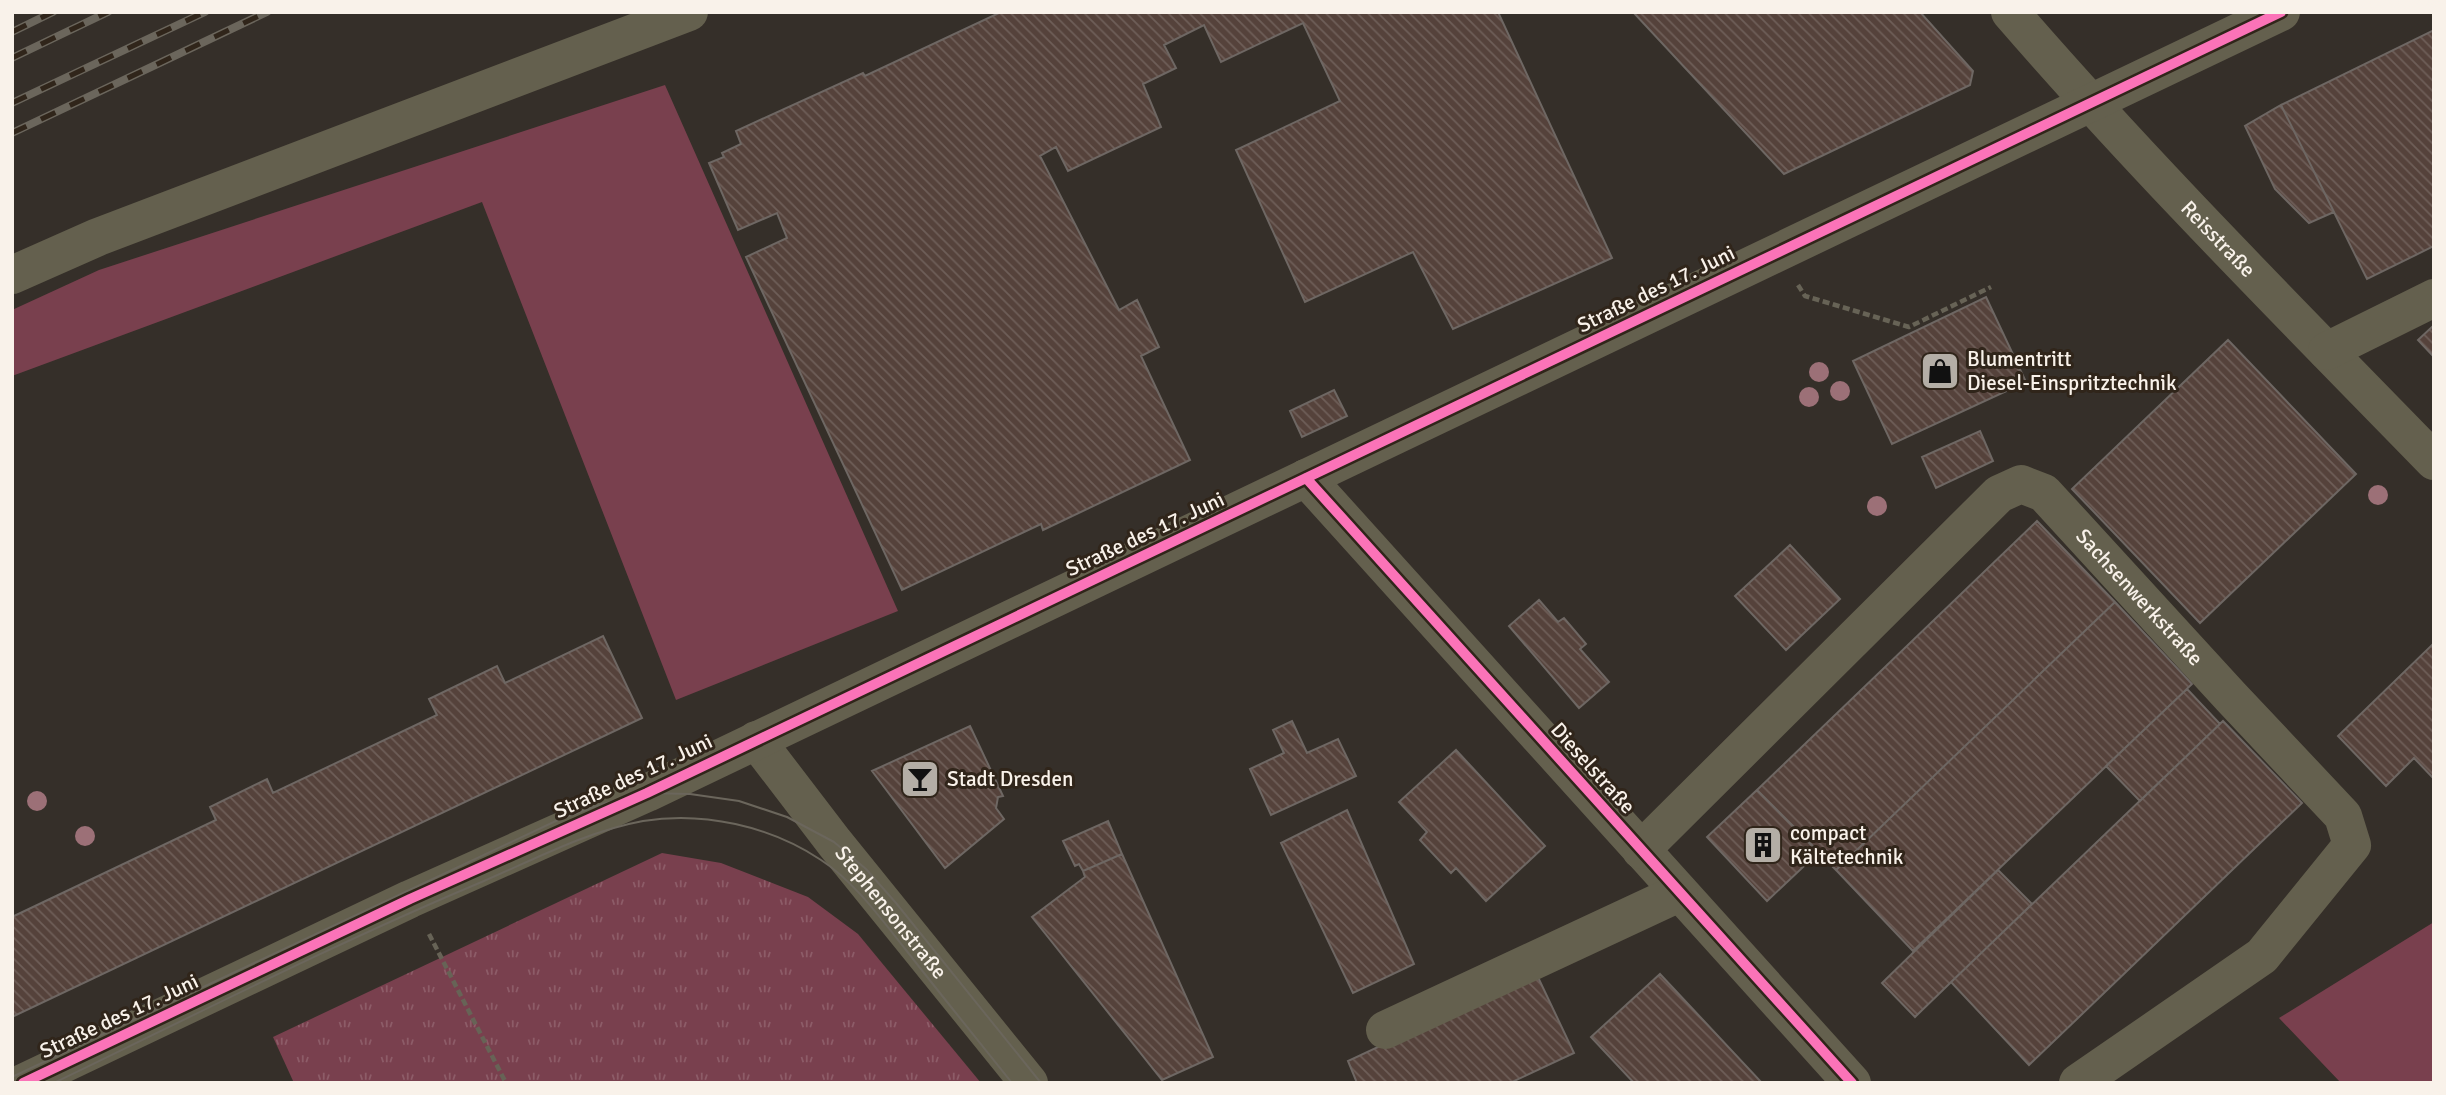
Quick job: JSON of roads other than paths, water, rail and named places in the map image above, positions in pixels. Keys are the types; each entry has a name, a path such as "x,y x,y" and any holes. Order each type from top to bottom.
{"street":[{"path":"12,275 98,237 689,12"},
{"name":"Reisstraße","path":"2010,12 2088,103 2434,461"},
{"name":"Straße des 17. Juni","path":"23,1083 410,899 647,793 2281,12"},
{"path":"2327,351 2434,298"},
{"name":"Dieselstraße","path":"1306,478 1852,1083"},
{"name":"Sachsenwerkstraße","path":"1641,850 1999,494 2021,484 2044,492 2343,816 2352,845 2262,956 2078,1083"},
{"name":"Stephensonstraße","path":"755,740 1029,1083"},
{"path":"1385,1030 1679,893"}],"tram line":[{"path":"12,1077 558,820 602,804 647,793 690,794 739,801 787,817 834,842 866,869 896,903 1041,1083"},
{"path":"54,1083 321,954 562,846 622,826 666,818 712,820 758,830 801,848 833,869 877,914 1012,1083"}],"railway":[{"path":"12,32 53,12"},
{"path":"12,58 108,12"},
{"path":"12,103 205,12"},
{"path":"12,133 267,12"}],"place":[{"name":"Blumentritt Diesel-Einspritztechnik","path":"1940,371"},
{"name":"Stadt Dresden","path":"920,779"},
{"name":"compact Kältetechnik","path":"1763,845"}]}
